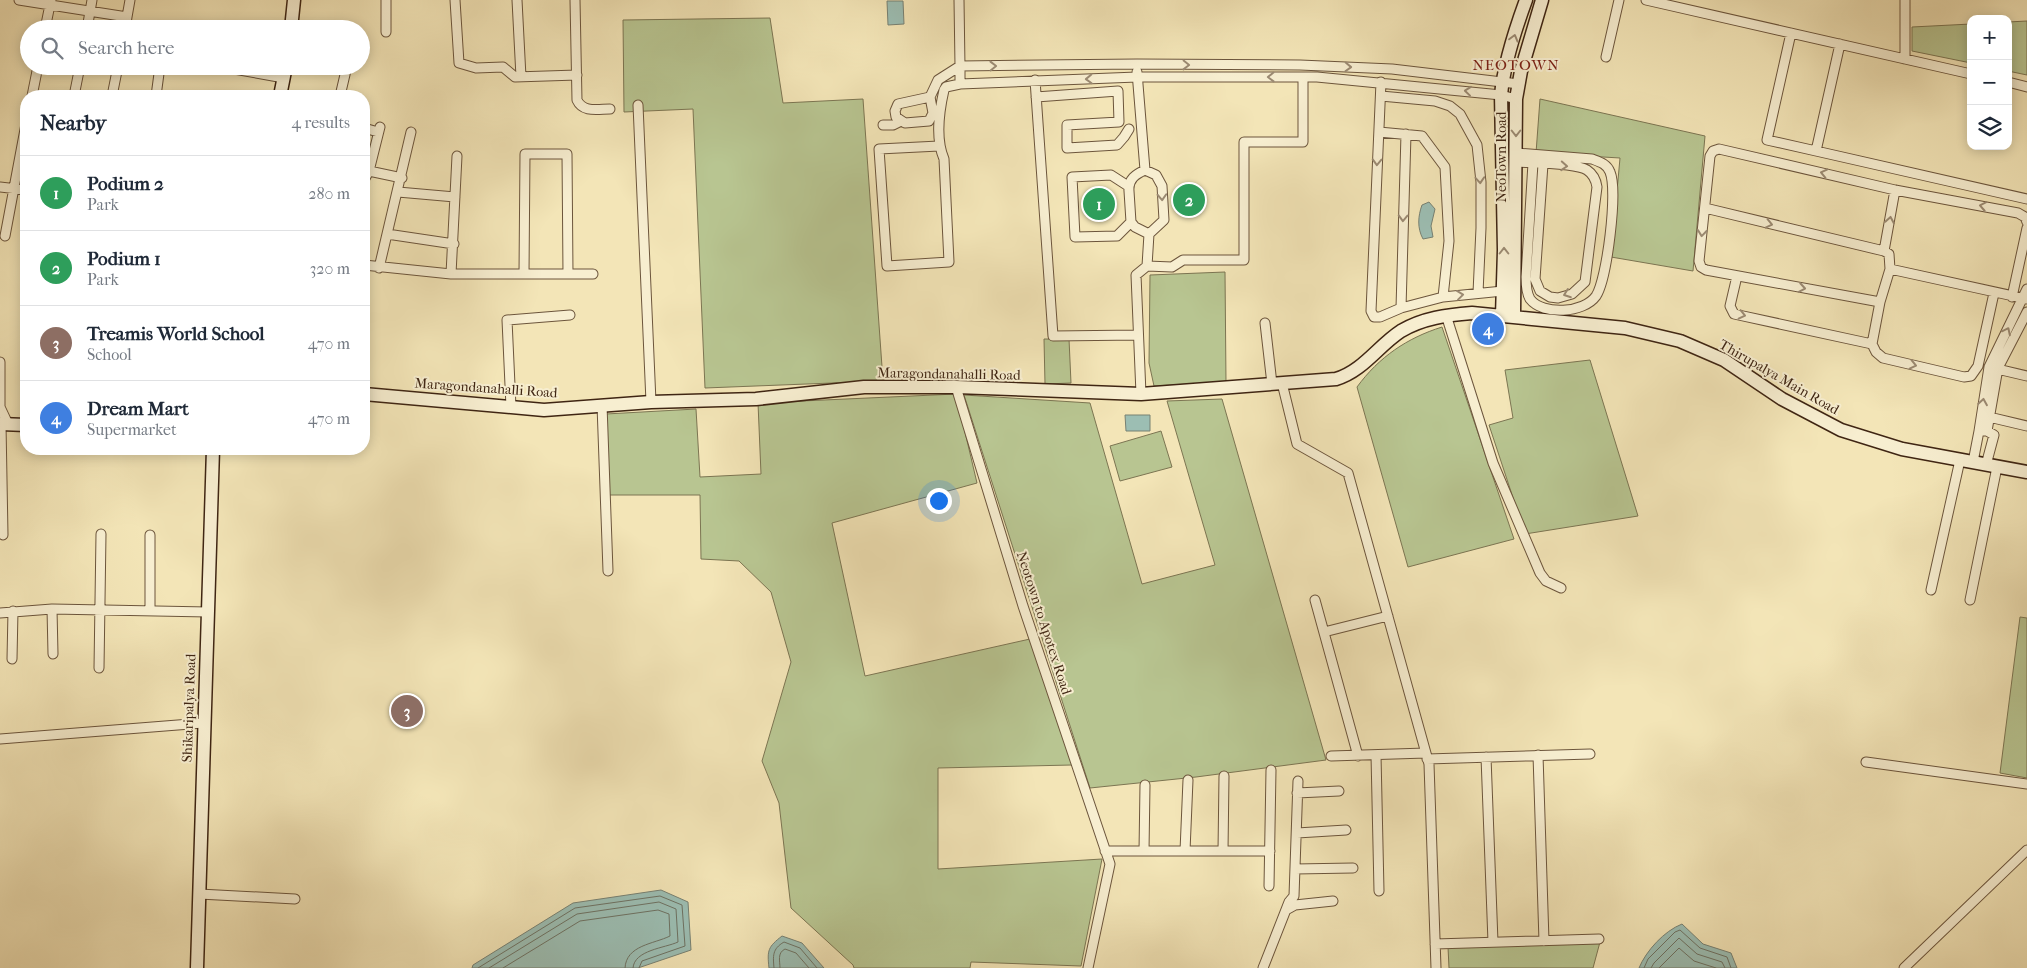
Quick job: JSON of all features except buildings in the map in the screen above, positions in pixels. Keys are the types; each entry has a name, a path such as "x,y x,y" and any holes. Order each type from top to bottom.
{"street":[{"path":"19,0 50,3 90,12 127,17"},
{"path":"89,20 92,0"},
{"path":"126,20 130,0"},
{"path":"291,20 294,0"},
{"path":"386,0 386,32"},
{"path":"455,0 459,63 476,68 503,67 512,75 521,77 577,75"},
{"path":"517,0 521,77"},
{"path":"575,0 577,100 580,106 585,109 610,109"},
{"path":"959,0 960,84"},
{"name":"NeoTown Road","path":"1508,316 1500,294 1501,95 1502,81 1517,25 1526,0"},
{"name":"NeoTown Road","path":"1508,316 1516,158 1516,99 1542,0"},
{"path":"1606,58 1619,0"},
{"path":"1646,0 1967,73"},
{"path":"1905,0 1905,59"},
{"path":"47,20 50,3"},
{"path":"1791,33 1767,140 2027,200"},
{"path":"1816,152 1840,44"},
{"path":"1137,64 1145,170"},
{"path":"930,97 898,104 895,111 896,117 906,123 929,121 933,113 930,97 938,80 960,66 1300,65 1392,69 1519,84"},
{"path":"33,90 36,75"},
{"path":"75,90 78,75"},
{"path":"113,90 116,75"},
{"path":"158,90 159,75"},
{"path":"281,90 284,75"},
{"path":"341,90 345,75"},
{"path":"939,146 879,149 887,266 949,262 944,159 939,146 944,90 946,86 1035,80 1138,77 1302,77 1381,82 1501,95 1516,99"},
{"path":"1141,394 1136,275 1147,266 1172,267 1183,260 1244,260 1244,142 1304,142 1302,77"},
{"path":"1035,80 1053,336 1138,335"},
{"path":"1381,82 1371,311 1374,317 1380,317 1401,308 1442,297 1478,293 1500,294"},
{"path":"2012,83 2027,86"},
{"path":"1036,97 1118,91 1119,122"},
{"path":"1381,94 1435,101 1450,106 1460,114 1477,145 1481,182 1478,293"},
{"path":"638,105 651,402"},
{"path":"883,125 893,125 901,121"},
{"path":"1129,129 1117,145 1067,148 1067,125 1119,122 1129,129 1143,129"},
{"path":"370,128 379,129 370,157"},
{"path":"379,268 402,178 411,132"},
{"path":"1378,132 1422,136 1445,167 1449,241 1442,297"},
{"path":"1401,308 1406,134"},
{"path":"1880,302 1706,270 1701,267 1699,261 1710,156 1713,151 1719,148 1895,190 2018,213 2026,219"},
{"path":"5,236 20,154"},
{"path":"524,274 525,154 567,154 568,274"},
{"path":"451,274 457,156"},
{"path":"1516,158 1592,159 1603,162 1610,170 1613,184 1609,240 1601,286 1595,298 1585,306 1562,311 1544,308 1536,305 1530,299 1527,291 1526,277 1533,163"},
{"path":"1516,158 1533,163 1543,164 1584,169 1593,175 1597,187 1585,282 1572,294 1558,298 1550,297 1540,291 1535,279 1543,164"},
{"path":"1147,266 1149,234 1164,220 1162,186 1156,175 1145,170 1134,175 1128,186 1131,222 1134,228 1149,234"},
{"path":"370,171 402,178"},
{"path":"1128,186 1112,175 1072,178 1074,237 1117,236 1131,222"},
{"path":"0,187 20,190"},
{"path":"1884,251 1895,190"},
{"path":"398,192 455,197"},
{"path":"1705,208 1884,251 1889,254 1890,269 1880,302 1872,344 1876,352 1883,358 1964,377 1971,376 1978,366 1994,292"},
{"path":"2012,297 2027,228"},
{"path":"387,234 454,244"},
{"path":"370,266 451,274 593,274"},
{"path":"1890,269 2025,299"},
{"path":"1737,276 1730,306 1734,314 1872,344"},
{"path":"1983,431 1994,368 2025,299 2027,289"},
{"path":"1973,462 1989,417 1994,368 2027,312"},
{"name":"Maragondanahalli Road","path":"370,395 544,410 651,402 756,398 864,387 1141,394 1336,379 1350,375 1400,332 1420,322 1446,315 1472,313 1508,316"},
{"path":"511,407 507,320 570,315"},
{"path":"1446,315 1497,472 1540,573 1546,581 1561,588"},
{"name":"Thirupalya Main Road","path":"1508,316 1625,328 1680,341 1724,360 1782,398 1841,430 1902,449 2027,472"},
{"path":"1266,323 1277,384 1297,444 1348,473 1426,756 1436,968"},
{"path":"0,362 0,407 3,424 3,535"},
{"path":"1978,366 2027,376"},
{"name":"Neotown to Apotex Road","path":"956,388 1022,606 1110,864 1088,968"},
{"path":"602,406 608,571"},
{"path":"1989,417 2027,426"},
{"path":"3,424 20,425"},
{"path":"1970,600 1992,466 1994,435 1983,431"},
{"name":"Shikaripalya Road","path":"197,968 212,455"},
{"path":"1931,590 1960,460"},
{"path":"99,668 101,534"},
{"path":"150,535 150,611"},
{"path":"1314,600 1358,756"},
{"path":"0,613 101,608 208,612"},
{"path":"52,609 52,654"},
{"path":"12,611 12,659"},
{"path":"1324,632 1388,616"},
{"path":"0,739 203,723"},
{"path":"1330,756 1486,757 1590,754"},
{"path":"1376,755 1379,891"},
{"path":"1538,755 1544,940"},
{"path":"1486,757 1493,942"},
{"path":"1866,762 2027,784"},
{"path":"1269,886 1271,770"},
{"path":"1223,851 1224,776"},
{"path":"1185,851 1188,780"},
{"path":"1263,968 1289,902 1294,896 1298,781"},
{"path":"1144,851 1145,785"},
{"path":"1297,793 1339,791"},
{"path":"1297,833 1346,830"},
{"path":"1904,968 2027,850"},
{"path":"1105,851 1270,851"},
{"path":"1295,869 1354,868"},
{"path":"199,894 295,899"},
{"path":"1286,910 1295,905 1333,901"},
{"path":"1435,944 1599,939"}],"green space":[{"path":"770,18 783,103 863,99 883,381 705,388 693,109 624,112 623,20"},
{"path":"2027,21 2027,75 2012,72 2012,22"},
{"path":"1967,24 1967,62 1912,51 1912,27"},
{"path":"1540,99 1705,136 1693,271 1611,257 1620,158 1536,153"},
{"path":"1225,272 1226,382 1154,386 1149,363 1150,275"},
{"path":"1442,327 1514,539 1408,567 1357,387 1384,358 1395,350 1417,337"},
{"path":"1044,339 1069,339 1071,383 1045,384"},
{"path":"1590,360 1638,516 1525,534 1489,425 1513,418 1505,370"},
{"path":"956,394 977,483 832,523 865,676 1030,639 1072,765 938,768 938,869 1102,859 1081,966 971,962 970,968 854,968 791,908 779,803 762,761 791,662 771,592 739,561 701,559 700,495 609,495 606,414 696,409 700,477 761,474 758,403"},
{"path":"964,395 1090,403 1142,584 1215,565 1167,401 1222,399 1326,760 1196,777 1090,788"},
{"path":"1161,431 1172,467 1120,481 1110,446"},
{"path":"2020,617 2027,618 2027,778 2000,773"},
{"path":"1600,942 1593,968 1449,968 1448,947"}],"water":[{"path":"887,1 903,1 904,24 888,25"},
{"path":"1429,202 1435,209 1431,226 1433,237 1423,239 1419,226 1420,213 1422,205"},
{"path":"1125,415 1150,415 1150,431 1126,431"},
{"path":"661,890 688,902 691,950 638,968 472,968 473,965 573,903"},
{"path":"1682,924 1703,944 1731,953 1737,968 1639,968 1656,942 1669,931"},
{"path":"782,936 802,943 824,968 769,968 768,957 770,949"}],"place":[{"name":"Podium 1","path":"1189,200"},
{"name":"Podium 2","path":"1099,204"},
{"name":"Dream Mart","path":"1488,329"},
{"name":"Treamis World School","path":"407,711"}],"district":[{"name":"NEOTOWN","path":"1516,65"}]}
